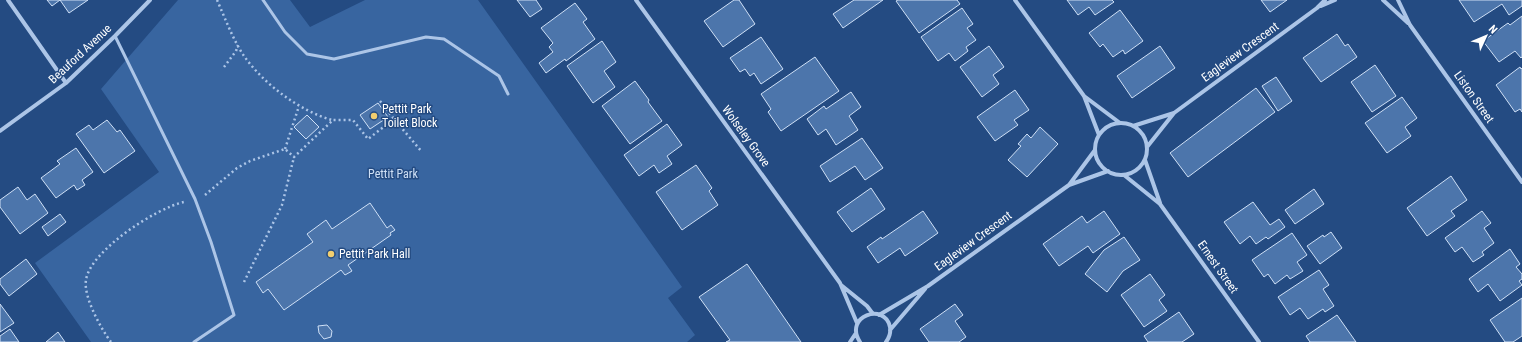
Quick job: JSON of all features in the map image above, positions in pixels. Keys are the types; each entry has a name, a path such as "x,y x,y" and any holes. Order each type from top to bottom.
{"street":[{"path":"8,0 66,83"},
{"name":"Beauford Avenue","path":"0,131 66,83 116,36 150,0"},
{"name":"Wolseley Grove","path":"636,0 840,283 874,314"},
{"path":"1015,0 1084,96 1099,135 1095,150 1102,166 1108,171 1116,174 1124,175 1133,172 1140,167 1145,160 1147,146 1145,138 1140,131 1133,126 1120,123 1084,96"},
{"name":"Eagleview Crescent","path":"1147,146 1174,112 1317,8 1325,0"},
{"name":"Eagleview Crescent","path":"1317,8 1335,0"},
{"name":"Liston Street","path":"1383,0 1410,25"},
{"name":"Liston Street","path":"1398,0 1410,25 1522,182"},
{"name":"Eagleview Crescent","path":"1133,126 1174,112"},
{"path":"1099,135 1112,125 1120,123"},
{"name":"Eagleview Crescent","path":"1069,185 1095,150"},
{"name":"Ernest Street","path":"1145,160 1160,204"},
{"name":"Eagleview Crescent","path":"879,315 928,286 1069,185 1108,171"},
{"name":"Ernest Street","path":"1124,175 1160,204 1259,342"},
{"name":"Wolseley Grove","path":"840,283 857,323"},
{"name":"Eagleview Crescent","path":"890,330 928,286"},
{"path":"850,342 856,333 857,323 864,316 874,314 887,320 890,330 887,341"},
{"path":"856,333 860,342"}],"lane":[{"path":"263,0 285,32 307,54 334,59 426,37 444,39 499,76 508,94"},
{"path":"116,36 195,199 211,242 234,315 194,342"}],"path":[{"path":"217,0 238,45 253,67 269,83 299,106 332,120 353,120 368,139 394,119"},
{"path":"224,67 236,52 238,45"},
{"path":"380,101 422,152"},
{"path":"285,149 299,106"},
{"path":"244,282 282,205 294,158 332,120"},
{"path":"111,342 96,316 88,298 85,281 89,268 99,256 135,226 157,212 174,204 202,197 237,168 250,161 285,149"},
{"path":"285,149 294,158"}],"green space":[{"name":"Pettit Park","path":"178,0 290,0 310,27 365,0 478,0 682,287 668,298 695,335 687,342 91,342 35,263 159,172 101,89"}],"building":[{"path":"47,0 60,0 52,6"},
{"path":"60,0 88,0 69,13"},
{"path":"517,0 536,0 542,9 530,17"},
{"path":"734,0 739,0 755,24 723,47 704,21"},
{"path":"854,0 883,0 843,28 833,14"},
{"path":"957,0 960,4 919,33 896,1"},
{"path":"1067,0 1112,0 1114,2 1095,15 1089,7 1078,15"},
{"path":"1261,0 1287,0 1270,12"},
{"path":"1459,0 1522,0 1522,6 1509,15 1502,4 1474,22"},
{"path":"575,3 587,19 583,22 595,39 566,61 565,59 546,73 539,63 553,52 549,47 553,43 541,28"},
{"path":"962,8 973,24 967,28 976,40 966,47 968,51 955,61 949,53 938,61 921,37"},
{"path":"1120,10 1143,41 1125,54 1123,50 1113,57 1103,44 1100,47 1089,33"},
{"path":"1522,16 1522,57 1521,58 1515,51 1499,62 1483,41 1508,23 1510,25"},
{"path":"1337,34 1345,46 1348,44 1357,57 1321,82 1303,58"},
{"path":"761,37 783,69 761,84 754,73 750,76 745,69 740,72 730,58"},
{"path":"602,41 616,62 604,71 615,87 593,103 567,66"},
{"path":"989,46 1004,67 993,75 999,84 982,97 960,67"},
{"path":"1160,46 1175,68 1132,98 1117,76"},
{"path":"815,57 839,91 781,131 768,112 771,109 761,94"},
{"path":"1375,65 1396,96 1372,112 1351,82"},
{"path":"1520,67 1521,69 1522,68 1522,112 1520,109 1515,112 1496,85"},
{"path":"1276,77 1292,101 1278,111 1262,86"},
{"path":"635,81 662,121 630,144 602,106"},
{"path":"1256,88 1275,112 1188,177 1170,153"},
{"path":"1015,90 1029,110 1014,120 1018,125 995,141 977,117"},
{"path":"851,92 861,107 849,116 858,130 836,145 826,129 818,135 807,119 824,106 826,109"},
{"path":"1402,97 1417,118 1405,127 1411,136 1387,153 1365,123"},
{"name":"Pettit Park Toilet Block","path":"378,103 388,117 370,129 360,115"},
{"path":"307,115 319,127 306,139 294,127"},
{"path":"107,120 117,132 120,130 135,151 104,173 76,134 89,125 93,130"},
{"path":"667,124 682,145 667,156 672,164 659,173 654,165 639,176 624,155"},
{"path":"1040,127 1058,144 1027,177 1008,160 1021,146 1018,144 1027,134 1031,138"},
{"path":"862,138 883,168 865,180 855,166 830,182 820,166"},
{"path":"76,148 93,172 82,180 85,185 77,190 74,185 56,198 41,178 60,164 57,161"},
{"path":"696,165 712,188 709,191 718,205 682,230 656,192"},
{"path":"1451,176 1467,200 1451,211 1455,216 1427,236 1407,208"},
{"path":"18,187 27,200 35,194 48,213 20,234 0,207 0,200"},
{"path":"871,188 885,209 852,232 837,212"},
{"path":"1314,189 1324,204 1295,224 1285,210"},
{"path":"1253,202 1270,225 1279,219 1285,227 1268,239 1266,237 1256,244 1250,236 1240,244 1224,222"},
{"name":"Pettit Park Hall","path":"370,203 387,228 391,225 395,230 390,233 391,235 348,265 352,271 345,275 341,270 284,310 268,289 263,293 256,282 313,242 307,234 326,220 332,229"},
{"path":"923,211 938,233 905,256 900,248 878,263 867,247 881,237 882,239"},
{"path":"1104,211 1120,234 1093,253 1088,246 1059,266 1043,244 1082,216 1087,223"},
{"path":"1482,211 1491,223 1484,228 1494,243 1482,252 1484,255 1473,262 1462,247 1455,252 1445,238"},
{"path":"60,214 66,222 48,236 42,227"},
{"path":"1331,232 1342,248 1320,264 1307,246 1323,235 1324,237"},
{"path":"1292,233 1307,255 1297,262 1303,271 1290,279 1287,275 1275,284 1268,274 1264,277 1252,260"},
{"path":"1124,237 1140,260 1123,271 1107,292 1085,274 1104,250"},
{"path":"1510,249 1520,264 1516,267 1522,274 1522,279 1519,281 1522,285 1500,301 1488,284 1478,292 1469,279"},
{"path":"26,259 37,274 9,296 0,284 0,279"},
{"path":"747,264 801,342 726,342 730,340 699,297"},
{"path":"1319,270 1329,285 1323,289 1334,306 1325,312 1323,309 1308,319 1300,308 1290,315 1278,297"},
{"path":"1150,274 1165,295 1159,300 1167,311 1144,327 1121,295"},
{"path":"1522,298 1522,336 1513,342 1505,342 1490,320"},
{"path":"0,304 14,323 0,332"},
{"path":"955,304 963,315 955,321 966,337 959,342 929,342 920,329"},
{"path":"1179,312 1194,334 1182,342 1148,342 1144,336"},
{"path":"1337,315 1356,342 1310,342 1306,336"},
{"path":"327,325 332,331 331,337 324,339 319,333 318,326"},
{"path":"10,329 19,342 0,342 0,336"},
{"path":"58,332 65,342 46,342"}],"place":[{"name":"Pettit Park Toilet Block","path":"374,116"},
{"name":"Pettit Park Hall","path":"331,254"}]}
